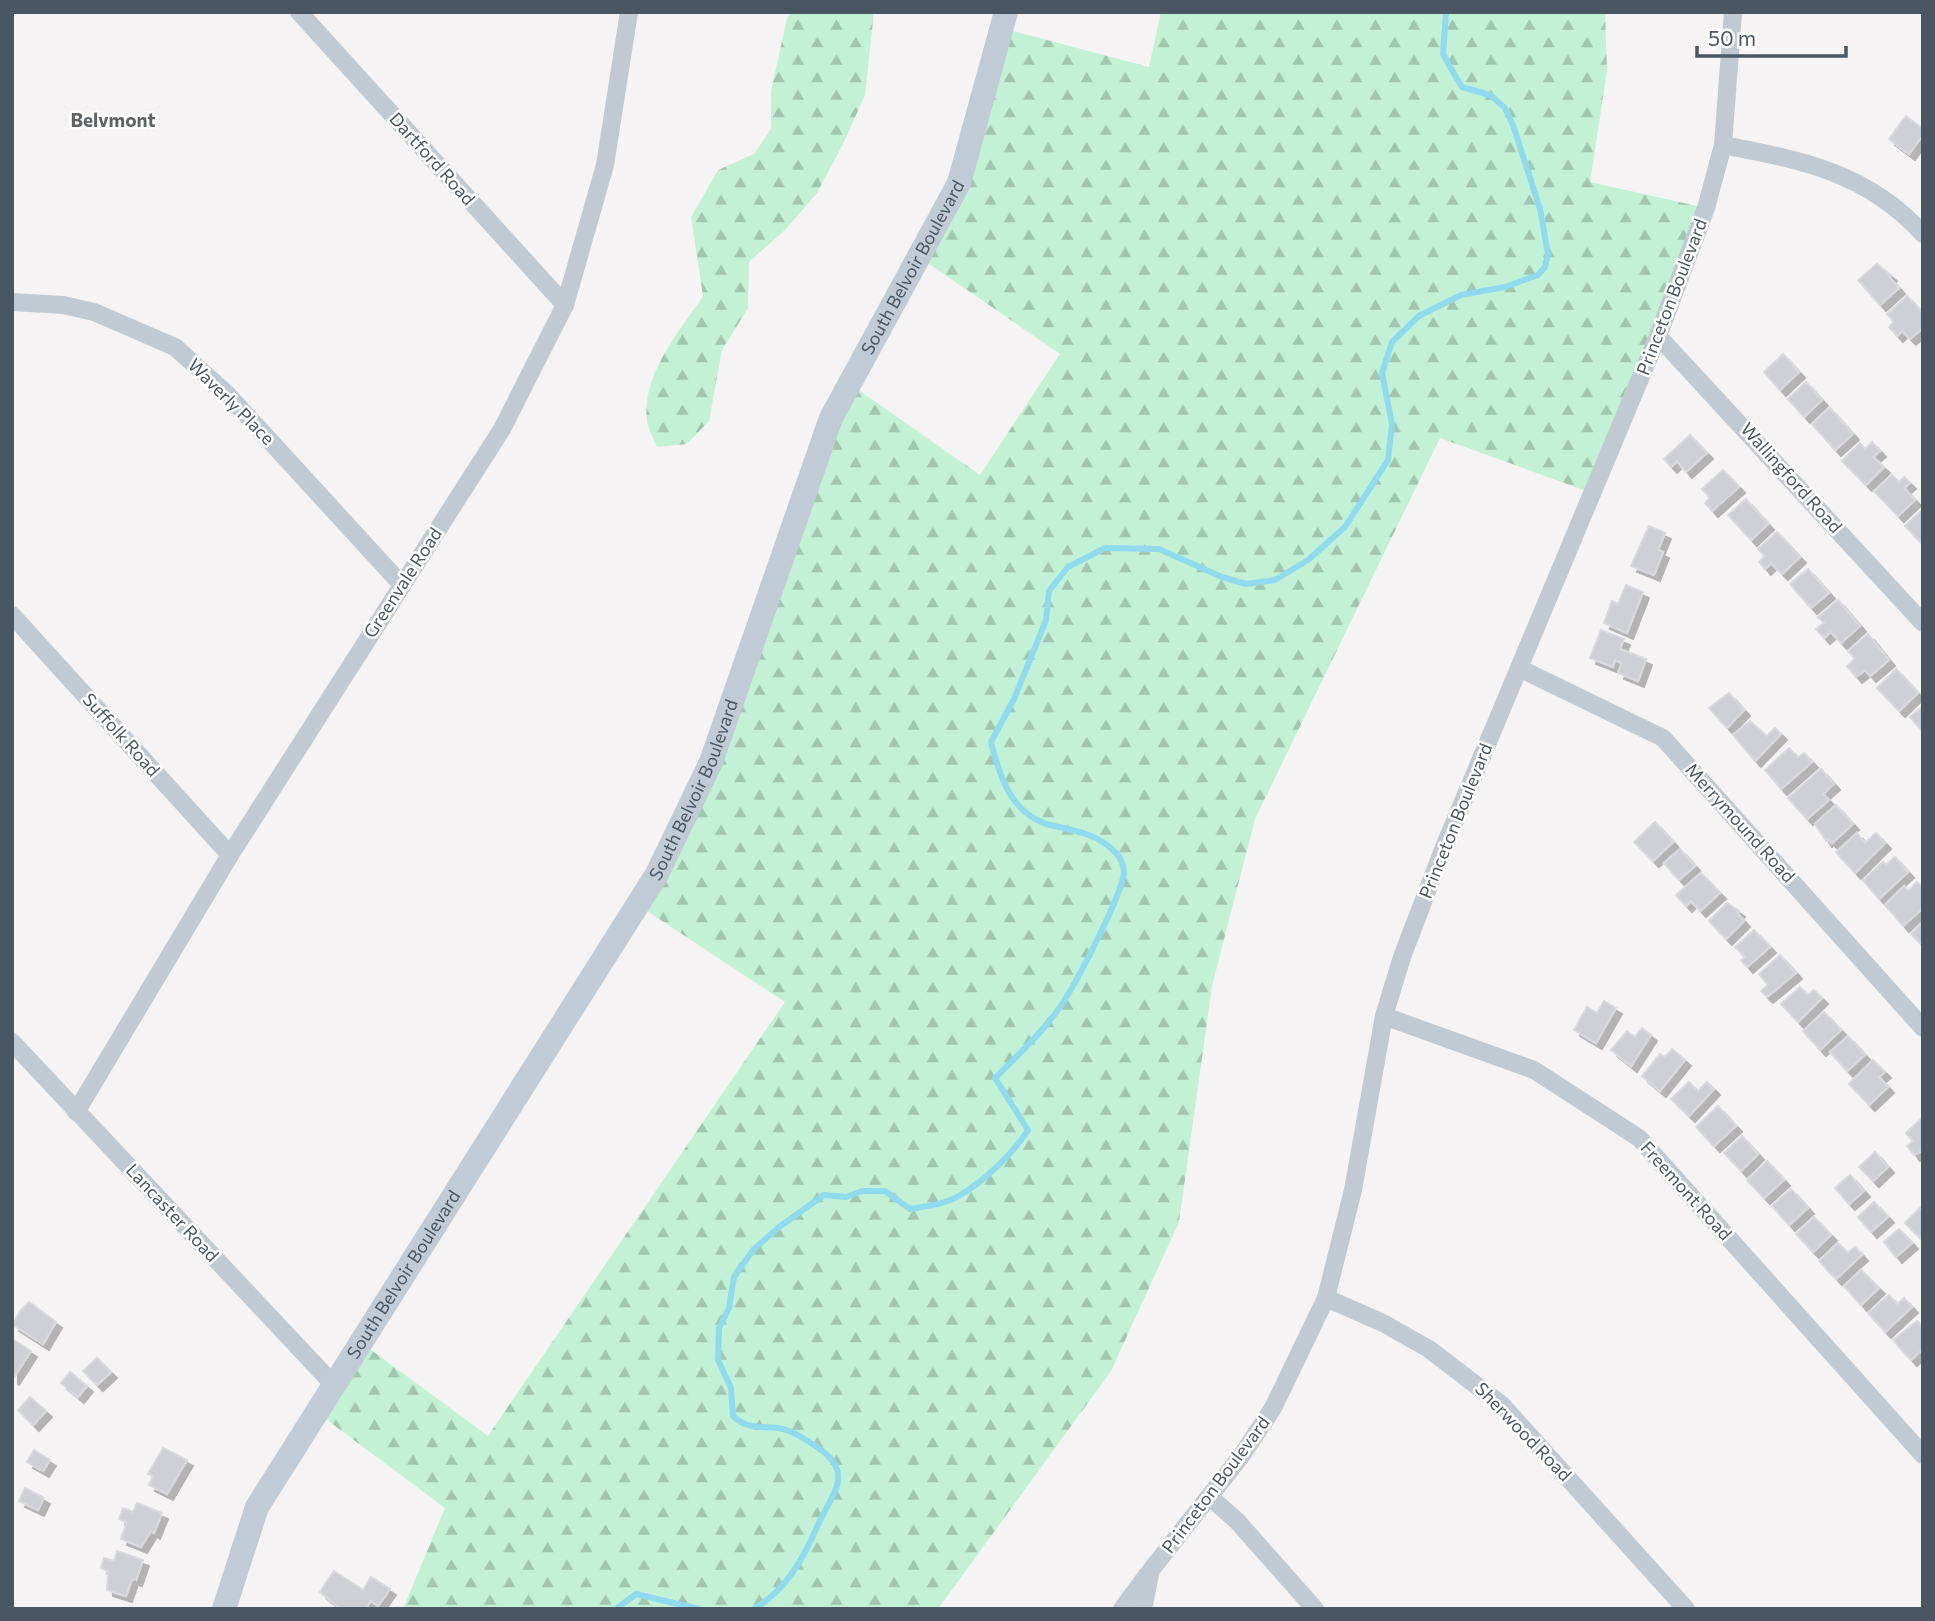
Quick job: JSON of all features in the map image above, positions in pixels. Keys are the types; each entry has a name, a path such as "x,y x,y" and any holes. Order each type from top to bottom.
{"street":[{"name":"Dartford Road","path":"299,12 565,306"},
{"name":"Greenvale Road","path":"76,1112 230,855 502,429 565,306 605,165 629,12"},
{"name":"South Belvoir Boulevard","path":"223,1609 257,1507 332,1383 657,874 711,762 831,418 959,183 1006,12"},
{"name":"Princeton Boulevard","path":"1143,1609 1151,1570 1210,1497 1273,1408 1326,1298 1351,1201 1384,1016 1402,957 1444,846 1658,335 1706,208 1723,145 1733,12"},
{"path":"1723,145 1797,159 1870,187 1923,234"},
{"name":"Waverly Place","path":"12,302 63,305 94,312 119,320 175,347 229,395 402,585"},
{"name":"Wallingford Road","path":"1658,335 1923,623"},
{"name":"Suffolk Road","path":"12,615 230,855"},
{"name":"Merrymound Road","path":"1520,668 1663,738 1923,1028"},
{"name":"Freemont Road","path":"1384,1016 1534,1070 1639,1138 1923,1455"},
{"name":"Lancaster Road","path":"12,1042 332,1383"},
{"name":"Sherwood Road","path":"1326,1298 1383,1323 1429,1349 1502,1405 1686,1609"},
{"path":"1210,1497 1237,1521 1315,1609"},
{"path":"1122,1609 1151,1570"}],"green space":[{"path":"792,12 874,12 865,95 817,193 786,229 749,262 748,308 722,350 709,421 687,444 657,447 647,421 650,387 664,354 703,296 691,217 718,170 754,154 771,129 771,91 787,18"},
{"path":"1161,12 1605,12 1607,71 1590,182 1706,208 1592,493 1440,438 1255,819 1212,986 1179,1222 1111,1371 938,1609 403,1609 445,1508 315,1411 359,1341 488,1436 785,1002 638,905 657,874 850,384 980,475 1060,354 919,257 1002,28 1149,67"}],"building":[{"path":"1906,116 1923,129 1923,135 1909,154 1889,139"},
{"path":"1877,264 1891,275 1889,277 1899,288 1880,305 1858,280"},
{"path":"1907,296 1923,313 1923,328 1910,339 1902,331 1897,336 1889,327 1894,322 1887,314"},
{"path":"1783,354 1799,372 1780,390 1764,372"},
{"path":"1806,382 1822,400 1804,417 1788,399"},
{"path":"1830,408 1853,434 1835,450 1812,424"},
{"path":"1690,435 1707,453 1686,472 1677,461 1671,467 1664,459"},
{"path":"1872,442 1880,451 1873,457 1884,467 1866,485 1842,461 1860,443 1865,449"},
{"path":"1723,470 1739,487 1712,511 1705,503 1710,498 1702,489"},
{"path":"1892,475 1899,482 1904,477 1910,483 1904,488 1915,500 1898,516 1874,491"},
{"path":"1746,499 1768,524 1751,540 1728,515"},
{"path":"1923,510 1923,545 1905,526"},
{"path":"1649,526 1665,533 1658,550 1663,552 1654,575 1631,566"},
{"path":"1777,532 1800,557 1782,574 1771,563 1765,569 1759,562 1765,556 1758,549"},
{"path":"1808,569 1829,593 1811,608 1790,584"},
{"path":"1626,585 1643,592 1627,633 1604,623 1612,601 1618,604"},
{"path":"1838,600 1860,626 1841,643 1831,632 1824,638 1816,629 1824,623 1818,617"},
{"path":"1601,630 1624,639 1620,649 1646,659 1638,681 1618,673 1622,663 1615,660 1613,667 1590,658"},
{"path":"1868,634 1889,660 1870,676 1865,670 1856,677 1847,666 1855,659 1848,651"},
{"path":"1896,669 1918,693 1899,711 1877,688"},
{"path":"1729,693 1744,710 1727,728 1709,708"},
{"path":"1923,706 1923,732 1910,717"},
{"path":"1750,721 1767,736 1775,728 1781,734 1755,761 1733,735"},
{"path":"1789,748 1798,758 1804,753 1812,762 1781,789 1765,770"},
{"path":"1821,769 1834,784 1823,794 1829,800 1807,819 1788,798"},
{"path":"1836,805 1853,824 1832,843 1828,839 1826,841 1815,824"},
{"path":"1655,822 1673,842 1653,861 1634,842"},
{"path":"1857,833 1865,843 1876,833 1885,843 1855,873 1836,852"},
{"path":"1680,849 1695,866 1679,880 1664,863"},
{"path":"1895,857 1908,872 1879,899 1863,880 1883,862 1886,865"},
{"path":"1701,873 1720,893 1700,911 1691,901 1686,906 1676,895"},
{"path":"1917,882 1923,888 1923,908 1903,926 1885,905 1904,886 1908,891"},
{"path":"1727,903 1739,911 1737,913 1744,921 1726,939 1709,921"},
{"path":"1923,922 1923,946 1911,934"},
{"path":"1754,930 1770,947 1747,967 1741,960 1745,957 1735,947"},
{"path":"1780,955 1796,973 1767,997 1761,991 1768,985 1759,974"},
{"path":"1800,987 1808,995 1814,990 1822,998 1798,1022 1781,1004"},
{"path":"1604,1001 1616,1008 1596,1043 1574,1030 1587,1007 1597,1013"},
{"path":"1824,1012 1841,1030 1820,1050 1803,1031"},
{"path":"1642,1028 1651,1035 1631,1066 1611,1050 1627,1031 1635,1037"},
{"path":"1848,1036 1865,1055 1847,1071 1830,1052"},
{"path":"1672,1049 1685,1060 1660,1091 1642,1076 1660,1054 1665,1057"},
{"path":"1873,1060 1885,1072 1879,1077 1888,1087 1869,1105 1849,1084"},
{"path":"1689,1082 1698,1091 1707,1082 1714,1089 1689,1116 1671,1099"},
{"path":"1718,1106 1736,1126 1714,1146 1696,1127"},
{"path":"1923,1117 1923,1150 1914,1155 1907,1146 1913,1141 1906,1133"},
{"path":"1742,1136 1758,1154 1741,1171 1724,1153"},
{"path":"1875,1152 1888,1167 1873,1181 1859,1167"},
{"path":"1767,1161 1784,1180 1764,1198 1747,1180"},
{"path":"1850,1175 1864,1191 1849,1204 1835,1188"},
{"path":"1791,1189 1808,1208 1789,1225 1772,1206"},
{"path":"1874,1202 1888,1217 1871,1232 1858,1217"},
{"path":"1920,1208 1923,1211 1922,1240 1905,1223"},
{"path":"1814,1217 1831,1235 1813,1252 1796,1234"},
{"path":"1899,1229 1912,1243 1896,1257 1884,1242"},
{"path":"1838,1243 1848,1253 1855,1247 1862,1255 1836,1279 1819,1261"},
{"path":"1861,1270 1879,1288 1861,1305 1844,1286"},
{"path":"1889,1295 1897,1304 1904,1298 1912,1307 1885,1332 1868,1313"},
{"path":"29,1302 56,1322 43,1344 13,1325 20,1311"},
{"path":"1917,1321 1923,1327 1923,1349 1911,1360 1893,1340"},
{"path":"12,1339 31,1351 13,1379 12,1378"},
{"path":"97,1358 111,1372 97,1385 83,1371"},
{"path":"70,1372 87,1386 78,1397 61,1383"},
{"path":"30,1397 46,1411 33,1425 18,1410"},
{"path":"163,1448 187,1460 167,1494 149,1485 153,1476 148,1474"},
{"path":"34,1450 50,1460 43,1471 27,1462"},
{"path":"25,1488 44,1498 38,1510 19,1501"},
{"path":"137,1503 162,1513 154,1533 151,1531 141,1547 121,1539 127,1522 119,1519 123,1508 133,1512"},
{"path":"117,1551 143,1560 136,1580 132,1579 126,1596 107,1590 108,1571 101,1568 104,1558 114,1561"},
{"path":"334,1571 363,1590 371,1577 390,1589 378,1606 371,1601 365,1609 341,1609 320,1592"}],"waterway":[{"path":"754,1609 785,1583 800,1561 834,1493 838,1475 836,1466 829,1457 798,1435 778,1428 749,1425 733,1416 731,1388 718,1360 719,1328 729,1308 734,1277 753,1250 779,1227 824,1195 846,1197 862,1191 885,1191 910,1209 935,1204 954,1199 968,1190 1006,1158 1028,1130 995,1078 1060,1007 1097,940 1122,883 1123,864 1117,854 1102,841 1040,821 1018,805 1004,782 991,742 1014,699 1046,620 1049,591 1068,567 1105,548 1159,549 1222,577 1246,584 1275,580 1308,560 1345,527 1388,460 1392,424 1382,373 1392,342 1419,316 1461,295 1505,287 1538,275 1545,267 1548,254 1540,209 1513,125 1505,108 1490,95 1462,87 1457,79 1443,54 1446,12"},
{"path":"616,1609 636,1594 699,1609"}],"district":[{"name":"Belvmont","path":"113,120"}]}
